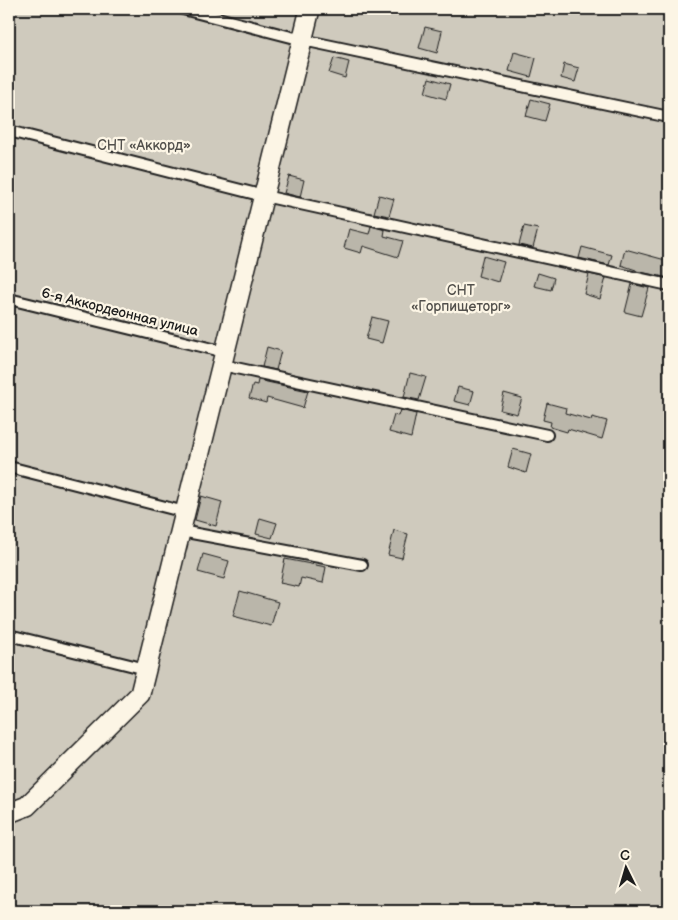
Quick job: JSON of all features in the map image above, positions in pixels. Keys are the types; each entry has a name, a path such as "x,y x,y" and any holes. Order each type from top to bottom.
{"street":[{"path":"9,813 27,806 140,694 310,9"}],"lane":[{"path":"183,9 303,40 669,117"},
{"path":"9,131 264,196 669,285"},
{"name":"6-я Аккордеонная улица","path":"9,299 223,359 547,434"},
{"path":"9,467 185,512"},
{"path":"180,531 362,565"},
{"path":"9,635 146,669"},
{"path":"9,801 27,806"}],"green space":[{"path":"9,9 669,9 669,911 9,911"}],"building":[{"path":"425,27 442,31 437,53 419,48"},
{"path":"514,52 536,58 531,77 509,71"},
{"path":"334,58 349,62 345,78 329,73"},
{"path":"564,64 579,68 575,82 561,78"},
{"path":"429,78 450,84 446,99 425,93"},
{"path":"531,99 550,104 545,121 526,116"},
{"path":"289,176 304,180 300,197 284,193"},
{"path":"379,195 394,199 389,216 374,213"},
{"path":"371,226 385,230 384,236 403,241 398,257 363,246 361,253 344,248 349,229 369,234"},
{"path":"524,226 538,229 533,248 519,245"},
{"path":"582,247 612,255 609,265 579,258"},
{"path":"625,249 669,261 669,278 636,271 621,265"},
{"path":"483,256 504,262 498,282 478,276"},
{"path":"538,273 554,278 551,290 534,286"},
{"path":"589,274 606,278 600,299 584,294"},
{"path":"632,284 649,288 641,316 625,312"},
{"path":"372,317 388,321 382,343 366,339"},
{"path":"267,347 281,351 276,370 262,367"},
{"path":"410,373 426,377 419,400 404,397"},
{"path":"258,380 308,391 303,408 267,398 266,403 249,398 253,384 257,385"},
{"path":"458,387 474,391 470,405 454,401"},
{"path":"504,393 522,398 517,414 500,410"},
{"path":"547,403 566,408 565,413 591,420 592,417 607,421 602,439 568,429 567,432 550,427 551,422 543,420"},
{"path":"400,410 416,414 411,438 389,432 394,415 398,416"},
{"path":"513,449 531,454 526,473 508,467"},
{"path":"201,496 222,502 216,526 195,520"},
{"path":"260,518 277,523 272,538 256,534"},
{"path":"394,530 408,534 402,558 388,555"},
{"path":"203,554 229,561 224,579 198,572"},
{"path":"285,559 326,567 323,583 301,578 299,587 280,583"},
{"path":"240,591 278,602 271,626 233,616"}],"park label":[{"name":"СНТ «Аккорд»","path":"144,145"},
{"name":"СНТ «Горпищеторг»","path":"461,298"}]}
